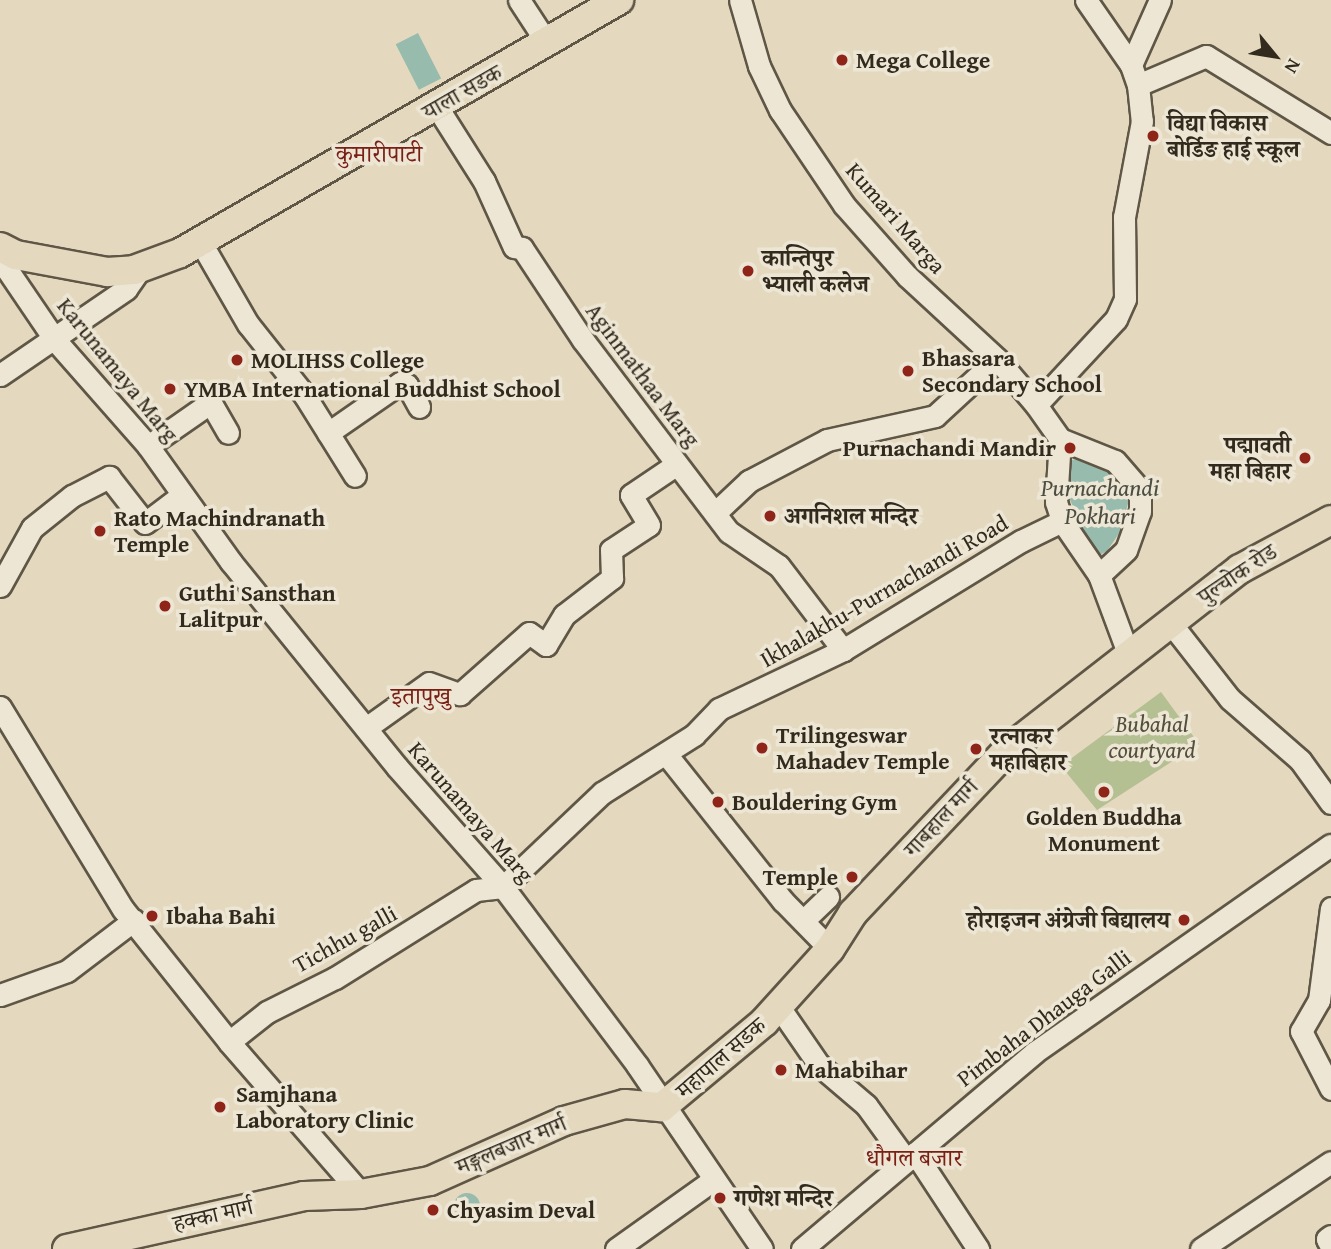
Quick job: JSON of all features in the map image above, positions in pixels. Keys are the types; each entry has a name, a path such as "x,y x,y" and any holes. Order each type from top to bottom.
{"main road":[{"name":"याला सडक","path":"0,247 75,268 107,272 142,266 200,241 619,0"},
{"name":"पुल्चोक रोड","path":"1149,637 1240,569 1331,520"},
{"name":"गाबहाल मार्ग","path":"779,1006 830,949 853,913 982,774 1149,637"},
{"name":"महापाल सडक","path":"662,1107 779,1006"},
{"name":"मङ्गलबजार मार्ग","path":"361,1194 430,1181 594,1112 625,1104 662,1107"},
{"name":"हक्का मार्ग","path":"67,1249 304,1196 361,1194"}],"street":[{"path":"519,0 547,43"},
{"name":"Kumari Marga","path":"740,0 759,66 780,110 844,205 907,276 997,359 1036,405 1060,439"},
{"path":"1036,405 1116,319 1125,299 1124,217 1142,121 1135,75 1086,0"},
{"path":"1135,75 1160,0"},
{"path":"1135,75 1206,56 1331,133"},
{"name":"Aginmathaa Marg","path":"437,107 484,181 514,247 522,248 554,300 739,543 779,566 844,650"},
{"path":"200,241 248,324 305,396 355,476"},
{"name":"Karunamaya Marg","path":"0,259 55,340 148,446 182,495 366,728 607,1023 662,1107 762,1249"},
{"path":"0,375 126,289 142,266"},
{"path":"715,513 749,481 827,440 935,416 997,359"},
{"path":"328,433 400,383 407,385 419,407"},
{"path":"148,446 207,405 212,405 228,433"},
{"path":"1099,575 1126,550 1140,511 1140,490 1115,461 1060,439 1056,502 1062,521 1099,575 1149,637 1230,699 1300,760 1331,803"},
{"path":"366,728 429,683 460,694 529,633 547,645 564,615 612,578 611,550 649,525 631,495 677,464"},
{"path":"0,586 32,528 72,496 109,477 145,523 182,495"},
{"name":"Ikhalakhu-Purnachandi Road","path":"497,889 602,793 694,735 719,709 844,650 1021,541 1062,521"},
{"path":"0,707 123,909 229,1042 361,1194"},
{"path":"666,754 803,921 830,949"},
{"name":"Pimbaha Dhauga Galli","path":"802,1249 1035,1052 1331,845"},
{"name":"Tichhu galli","path":"229,1042 268,1012 335,978 476,890 497,889"},
{"path":"803,921 828,897"},
{"path":"1331,908 1319,1000 1301,1031 1331,1089"},
{"path":"0,995 67,971 134,920"},
{"path":"779,1006 819,1065 866,1104 911,1156 978,1249"},
{"path":"1201,1249 1331,1162"},
{"path":"616,1249 713,1180"}],"green space":[{"name":"Bubahal courtyard","path":"1161,692 1199,744 1097,810 1061,766"}],"water":[{"path":"418,33 441,78 419,90 396,44"},
{"name":"Purnachandi Pokhari","path":"1096,456 1131,493 1120,532 1107,551 1092,559 1072,531 1079,519 1070,500 1059,499 1059,462"},
{"path":"467,1193 476,1197 480,1206 476,1215 467,1219 458,1215 454,1206 458,1197"}],"place":[{"name":"Mega College","path":"842,60"},
{"name":"विद्या विकास बोर्डिङ हाई स्कूल","path":"1153,136"},
{"name":"कान्तिपुर भ्याली कलेज","path":"748,271"},
{"name":"MOLIHSS College","path":"237,360"},
{"name":"Bhassara Secondary School","path":"908,371"},
{"name":"YMBA International Buddhist School","path":"170,389"},
{"name":"Purnachandi Mandir","path":"1070,448"},
{"name":"पद्मावती महा बिहार","path":"1305,458"},
{"name":"अगनिशल मन्दिर","path":"770,516"},
{"name":"Rato Machindranath Temple","path":"100,531"},
{"name":"Guthi Sansthan Lalitpur","path":"165,606"},
{"name":"Trilingeswar Mahadev Temple","path":"762,748"},
{"name":"रत्नाकर महाबिहार","path":"976,749"},
{"name":"Golden Buddha Monument","path":"1104,792"},
{"name":"Bouldering Gym","path":"718,802"},
{"name":"Temple","path":"852,877"},
{"name":"Ibaha Bahi","path":"152,916"},
{"name":"होराइजन अंग्रेजी बिद्यालय","path":"1184,920"},
{"name":"Mahabihar","path":"781,1070"},
{"name":"Samjhana Laboratory Clinic","path":"220,1107"},
{"name":"गणेश मन्दिर","path":"720,1198"},
{"name":"Chyasim Deval","path":"433,1210"}],"district":[{"name":"कुमारीपाटी","path":"379,154"},
{"name":"इतापुखु","path":"421,696"},
{"name":"धौगल बजार","path":"914,1158"}]}
